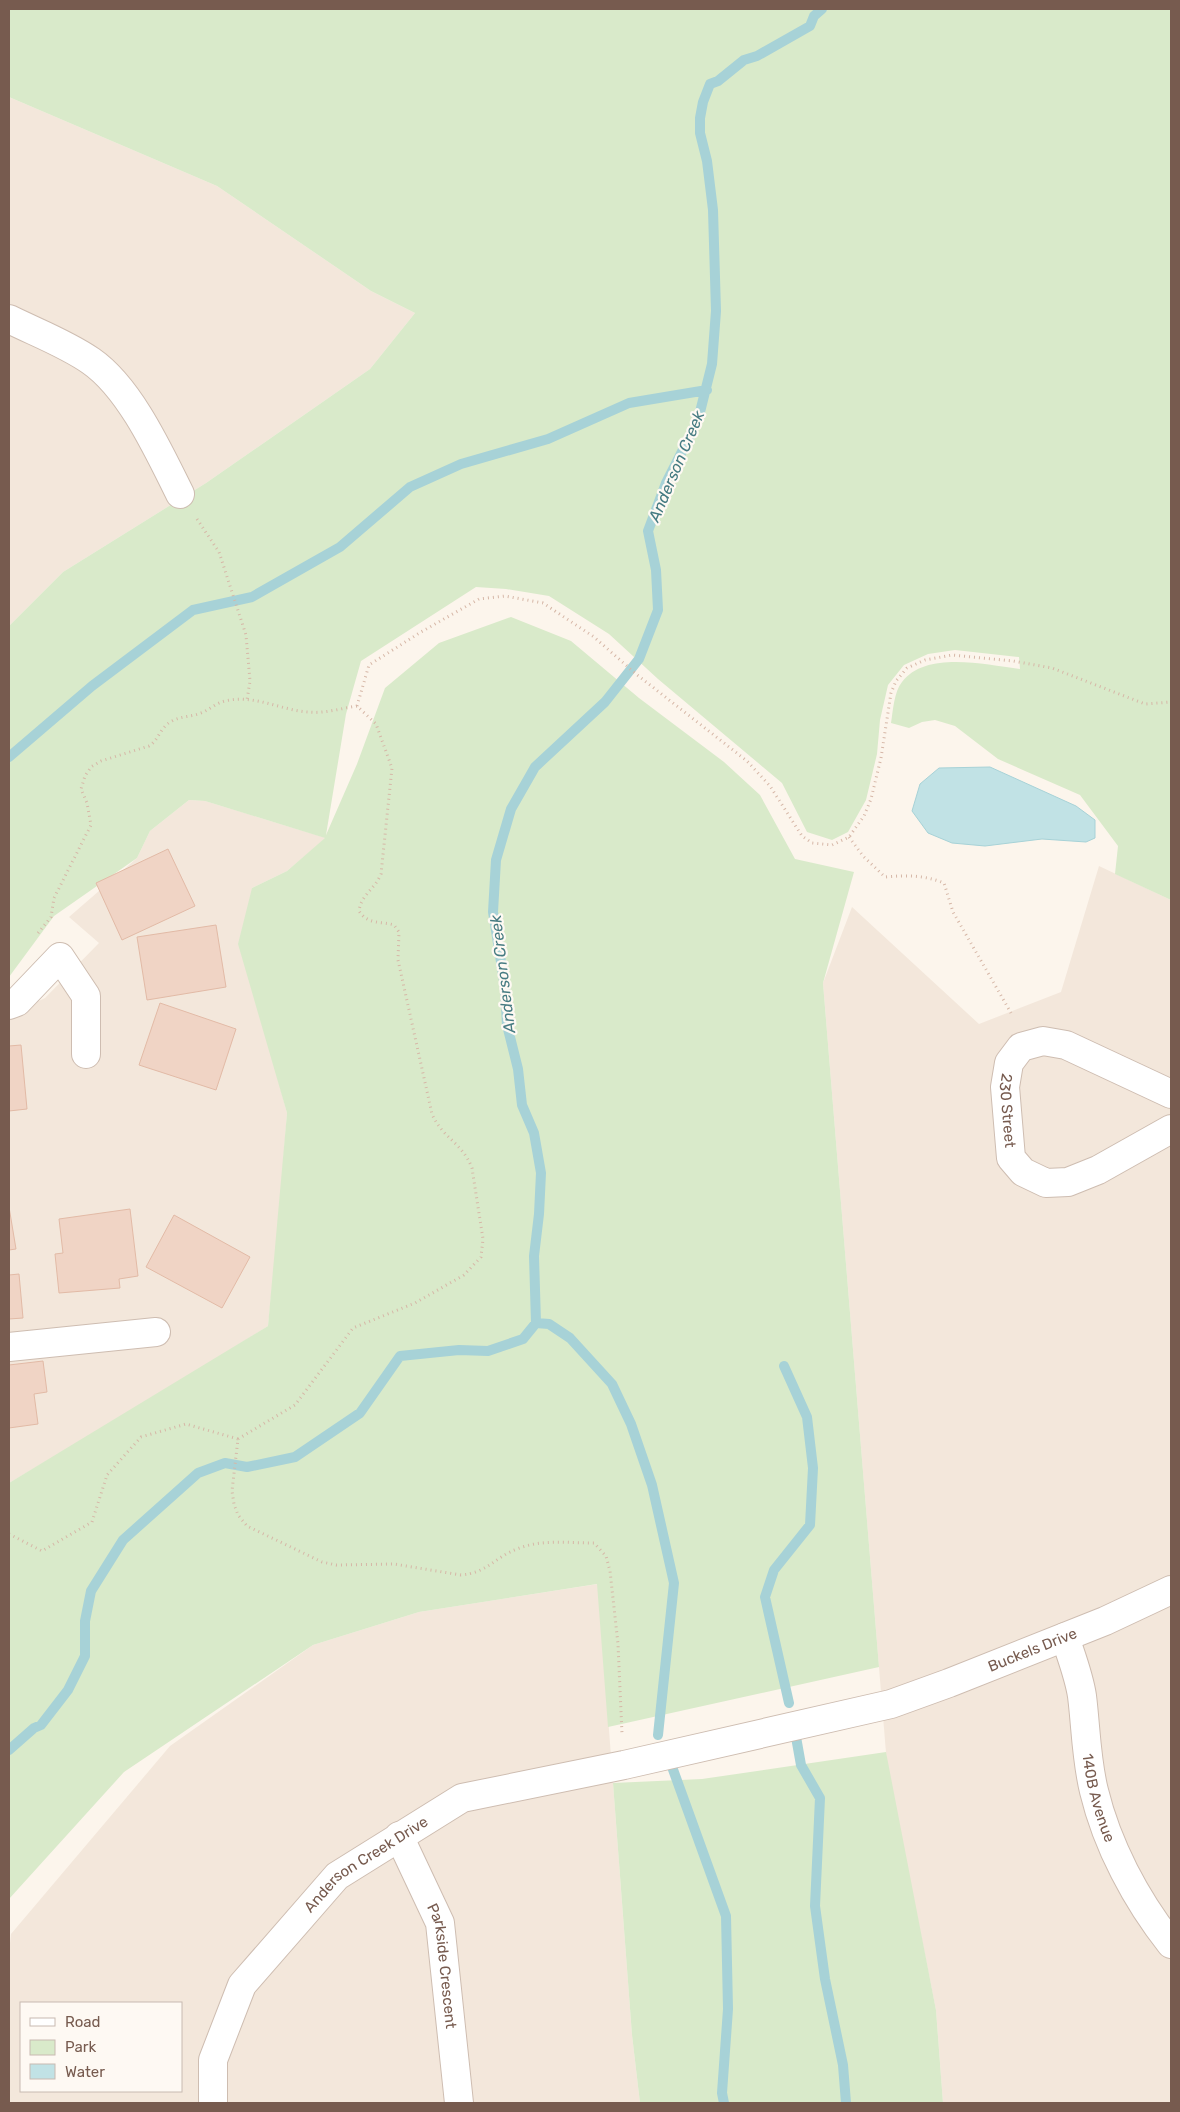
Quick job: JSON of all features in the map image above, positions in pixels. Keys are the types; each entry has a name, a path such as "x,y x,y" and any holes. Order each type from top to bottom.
{"street":[{"path":"9,318 91,361 119,388 157,448 180,494"},
{"path":"9,1005 17,1002 60,957 86,996 86,1054"},
{"name":"230 Street","path":"1171,1094 1066,1045 1043,1042 1021,1047 1009,1063 1005,1087 1011,1158 1023,1172 1046,1183 1068,1182 1098,1170 1171,1129"},
{"path":"9,1347 156,1332"},
{"name":"Buckels Drive","path":"631,1764 890,1704 1105,1622 1171,1590"},
{"name":"140B Avenue","path":"1066,1637 1082,1694 1086,1747 1094,1791 1105,1826 1142,1903 1171,1944"},
{"name":"Anderson Creek Drive","path":"213,2103 214,2060 242,1985 337,1876 462,1798 631,1764"},
{"name":"Parkside Crescent","path":"399,1836 440,1923 459,2103"}],"path":[{"path":"180,494 219,552 225,568 246,635 250,681 247,700"},
{"path":"358,706 368,665 479,599 505,596 543,603 594,637 636,674 747,761 770,786 802,836 812,843 832,845 850,837 864,816 871,799 881,758 891,693 896,681 907,668 924,660 952,655 1013,661 1052,668 1145,704 1171,702"},
{"path":"36,937 51,917 54,898 91,825 87,803 81,789 84,776 91,767 102,760 149,746 154,743 165,725 173,720 200,713 223,702 247,700 307,712 322,712 358,706"},
{"path":"9,1534 42,1551 92,1522 107,1475 141,1438 186,1424 238,1439 295,1405 353,1328 415,1303 464,1275 481,1257 483,1239 472,1168 468,1157 460,1147 443,1133 432,1114 398,960 398,932 394,926 375,923 364,918 359,911 360,902 378,883 381,874 392,768 376,724 358,706"},
{"path":"850,837 863,856 885,877 907,875 929,877 944,883 953,912 1011,1014"},
{"path":"238,1439 232,1481 234,1504 238,1515 247,1526 283,1542 308,1556 336,1565 394,1564 462,1575 486,1569 514,1550 536,1543 594,1543 606,1556 610,1571 631,1764"}],"shaded area":[{"path":"9,97 217,186 371,291 415,313 370,369 206,483 63,572 9,626"},
{"path":"189,800 205,801 326,838 287,871 252,888 262,1020 287,1113 268,1326 155,1397 9,1483 9,1015 45,998 99,943 69,917 137,858 150,831"},
{"path":"1099,866 1171,900 1171,2103 943,2103 936,2010 887,1765 823,983 852,907 979,1024 1061,992"},
{"path":"598,1584 632,2035 640,2103 9,2103 9,1952 11,1934 170,1746 313,1645 419,1612"}],"green space":[{"path":"9,9 1171,9 1171,900 1115,874 1118,846 1080,795 998,759 955,726 935,720 922,722 909,728 891,723 894,701 899,686 913,672 926,666 958,662 1020,669 1019,657 955,650 928,654 904,665 888,685 880,720 877,754 866,800 848,832 832,840 807,832 782,783 658,679 609,634 549,596 506,589 476,587 361,661 346,714 326,835 357,764 385,688 439,643 511,617 571,641 639,698 724,762 760,795 795,859 854,872 823,983 879,1667 608,1727 597,1584 419,1612 313,1645 124,1772 9,1899 9,1483 268,1326 287,1113 238,944 252,888 287,871 325,838 205,801 189,800 150,831 137,858 54,916 9,977 9,626 63,572 206,483 370,369 415,313 371,291 217,186 9,97"},
{"path":"886,1752 936,2010 943,2103 640,2103 632,2035 613,1783 702,1779"}],"water":[{"path":"990,767 1076,806 1095,820 1095,838 1086,842 1042,839 985,846 952,843 928,833 912,811 920,784 939,768"}],"building":[{"path":"168,849 195,906 122,940 96,883"},
{"path":"216,925 226,987 147,1000 137,937"},
{"path":"160,1003 236,1029 216,1090 139,1065"},
{"path":"21,1045 27,1109 9,1111 9,1046"},
{"path":"9,1207 16,1249 9,1250"},
{"path":"130,1209 138,1276 119,1279 120,1288 59,1293 55,1254 63,1253 59,1219"},
{"path":"174,1215 250,1257 222,1308 146,1267"},
{"path":"19,1274 23,1318 9,1319 9,1275"},
{"path":"43,1361 47,1392 34,1394 38,1424 9,1428 9,1365"}],"waterway":[{"name":"Anderson Creek","path":"9,1750 34,1728 41,1725 68,1690 85,1656 85,1621 91,1591 123,1540 198,1473 225,1463 247,1467 295,1457 360,1413 400,1356 459,1350 488,1351 523,1339 536,1323 534,1256 541,1173 534,1133 522,1105 518,1069 507,1025 505,987 493,912 496,860 511,809 535,767 605,702 639,659 658,610 656,570 648,531 666,483 698,420 712,364 716,311 713,210 707,161 700,133 703,102 710,84 718,81 744,60 757,56 810,26 814,16 822,9"},
{"path":"9,757 92,686 193,610 252,597 340,547 410,487 461,464 548,439 629,403 707,390"},
{"path":"536,1323 549,1324 570,1338 612,1384 631,1424 652,1485 674,1583 658,1735"},
{"path":"784,1366 807,1417 813,1468 810,1525 774,1570 765,1597 789,1703"},
{"path":"796,1737 801,1765 820,1798 815,1906 825,1979 843,2065 846,2103"},
{"path":"671,1764 726,1916 728,2009 722,2093 724,2103"}]}
